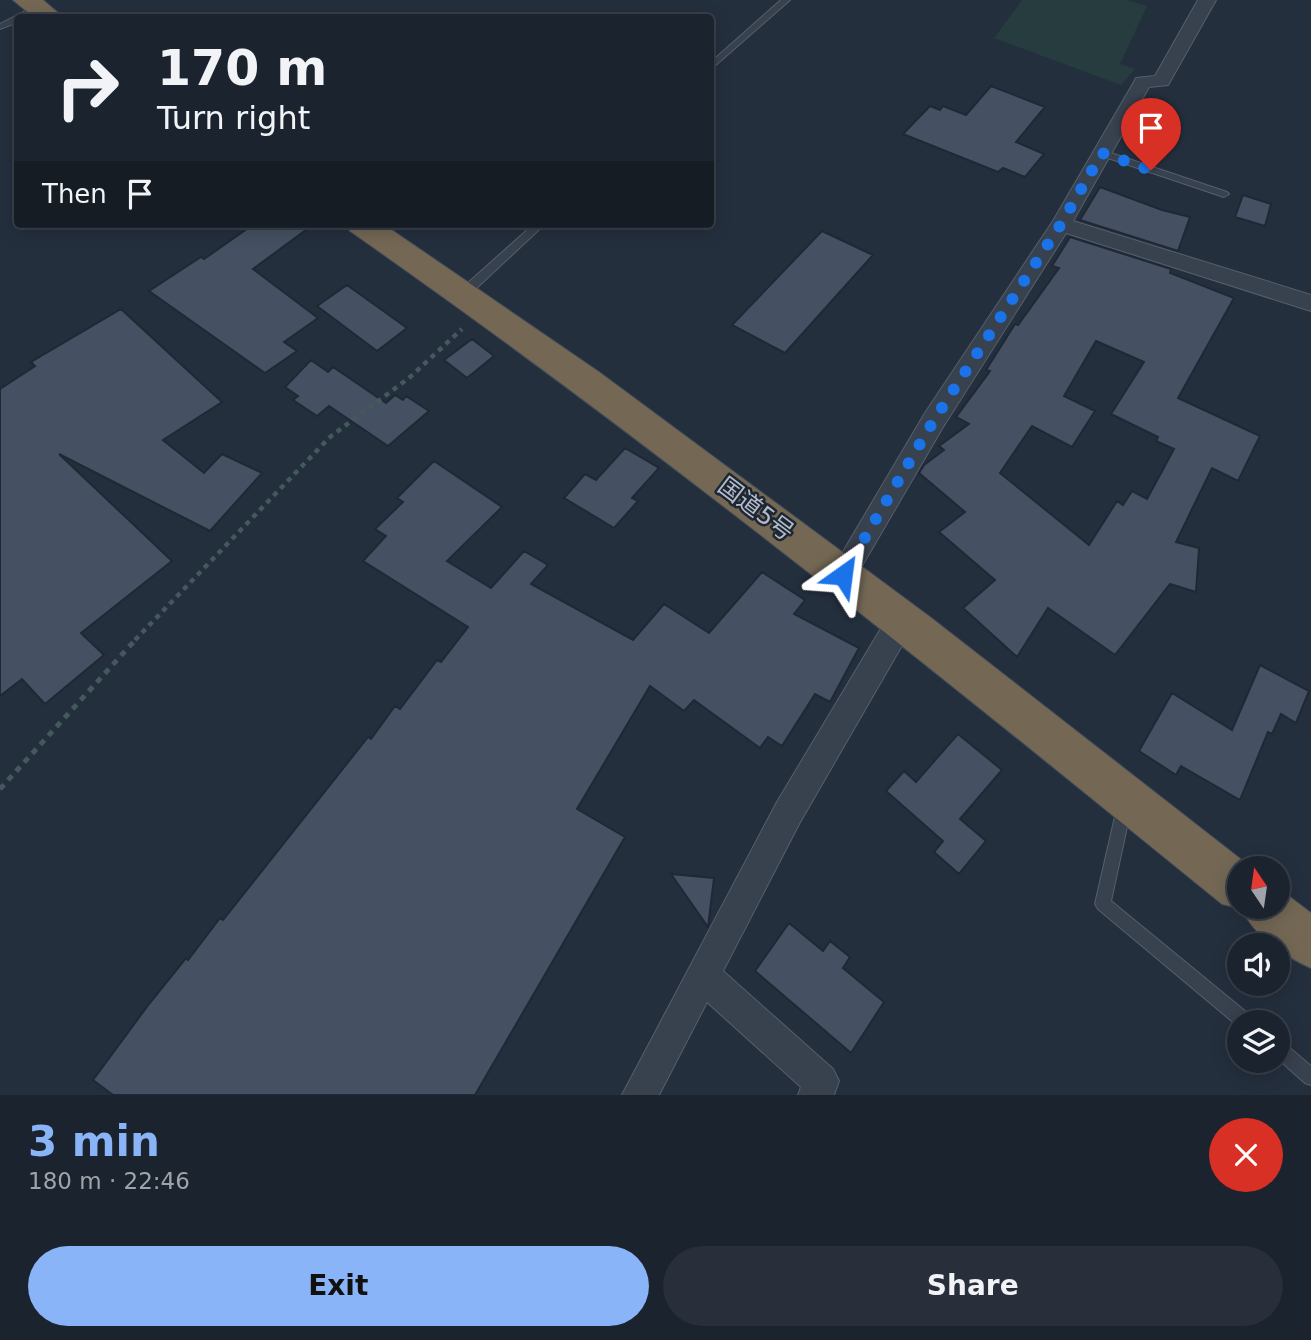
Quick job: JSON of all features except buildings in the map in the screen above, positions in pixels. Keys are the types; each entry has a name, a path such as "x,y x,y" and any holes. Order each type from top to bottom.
{"highway":[{"name":"国道5号","path":"367,228 475,300 902,619 1227,877"},
{"path":"1280,919 1311,944"}],"street":[{"path":"843,575 934,420 1061,224 1143,82 1161,81 1207,0"},
{"path":"1061,224 1311,303"},
{"path":"640,1095 788,813 902,619"},
{"path":"703,976 821,1081 816,1095"}],"lane":[{"path":"714,64 786,0"},
{"path":"1102,153 1224,194"},
{"path":"475,300 537,228"},
{"path":"1127,797 1103,905 1230,1010"},
{"path":"1290,1059 1311,1077"}],"path":[{"path":"0,789 132,643 330,437 409,378 475,300"}],"green space":[{"path":"1022,0 1127,0 1147,6 1120,64 1135,69 1121,85 994,38"}],"route":[{"path":"843,575 934,420 1061,224 1102,153 1151,170"}]}
